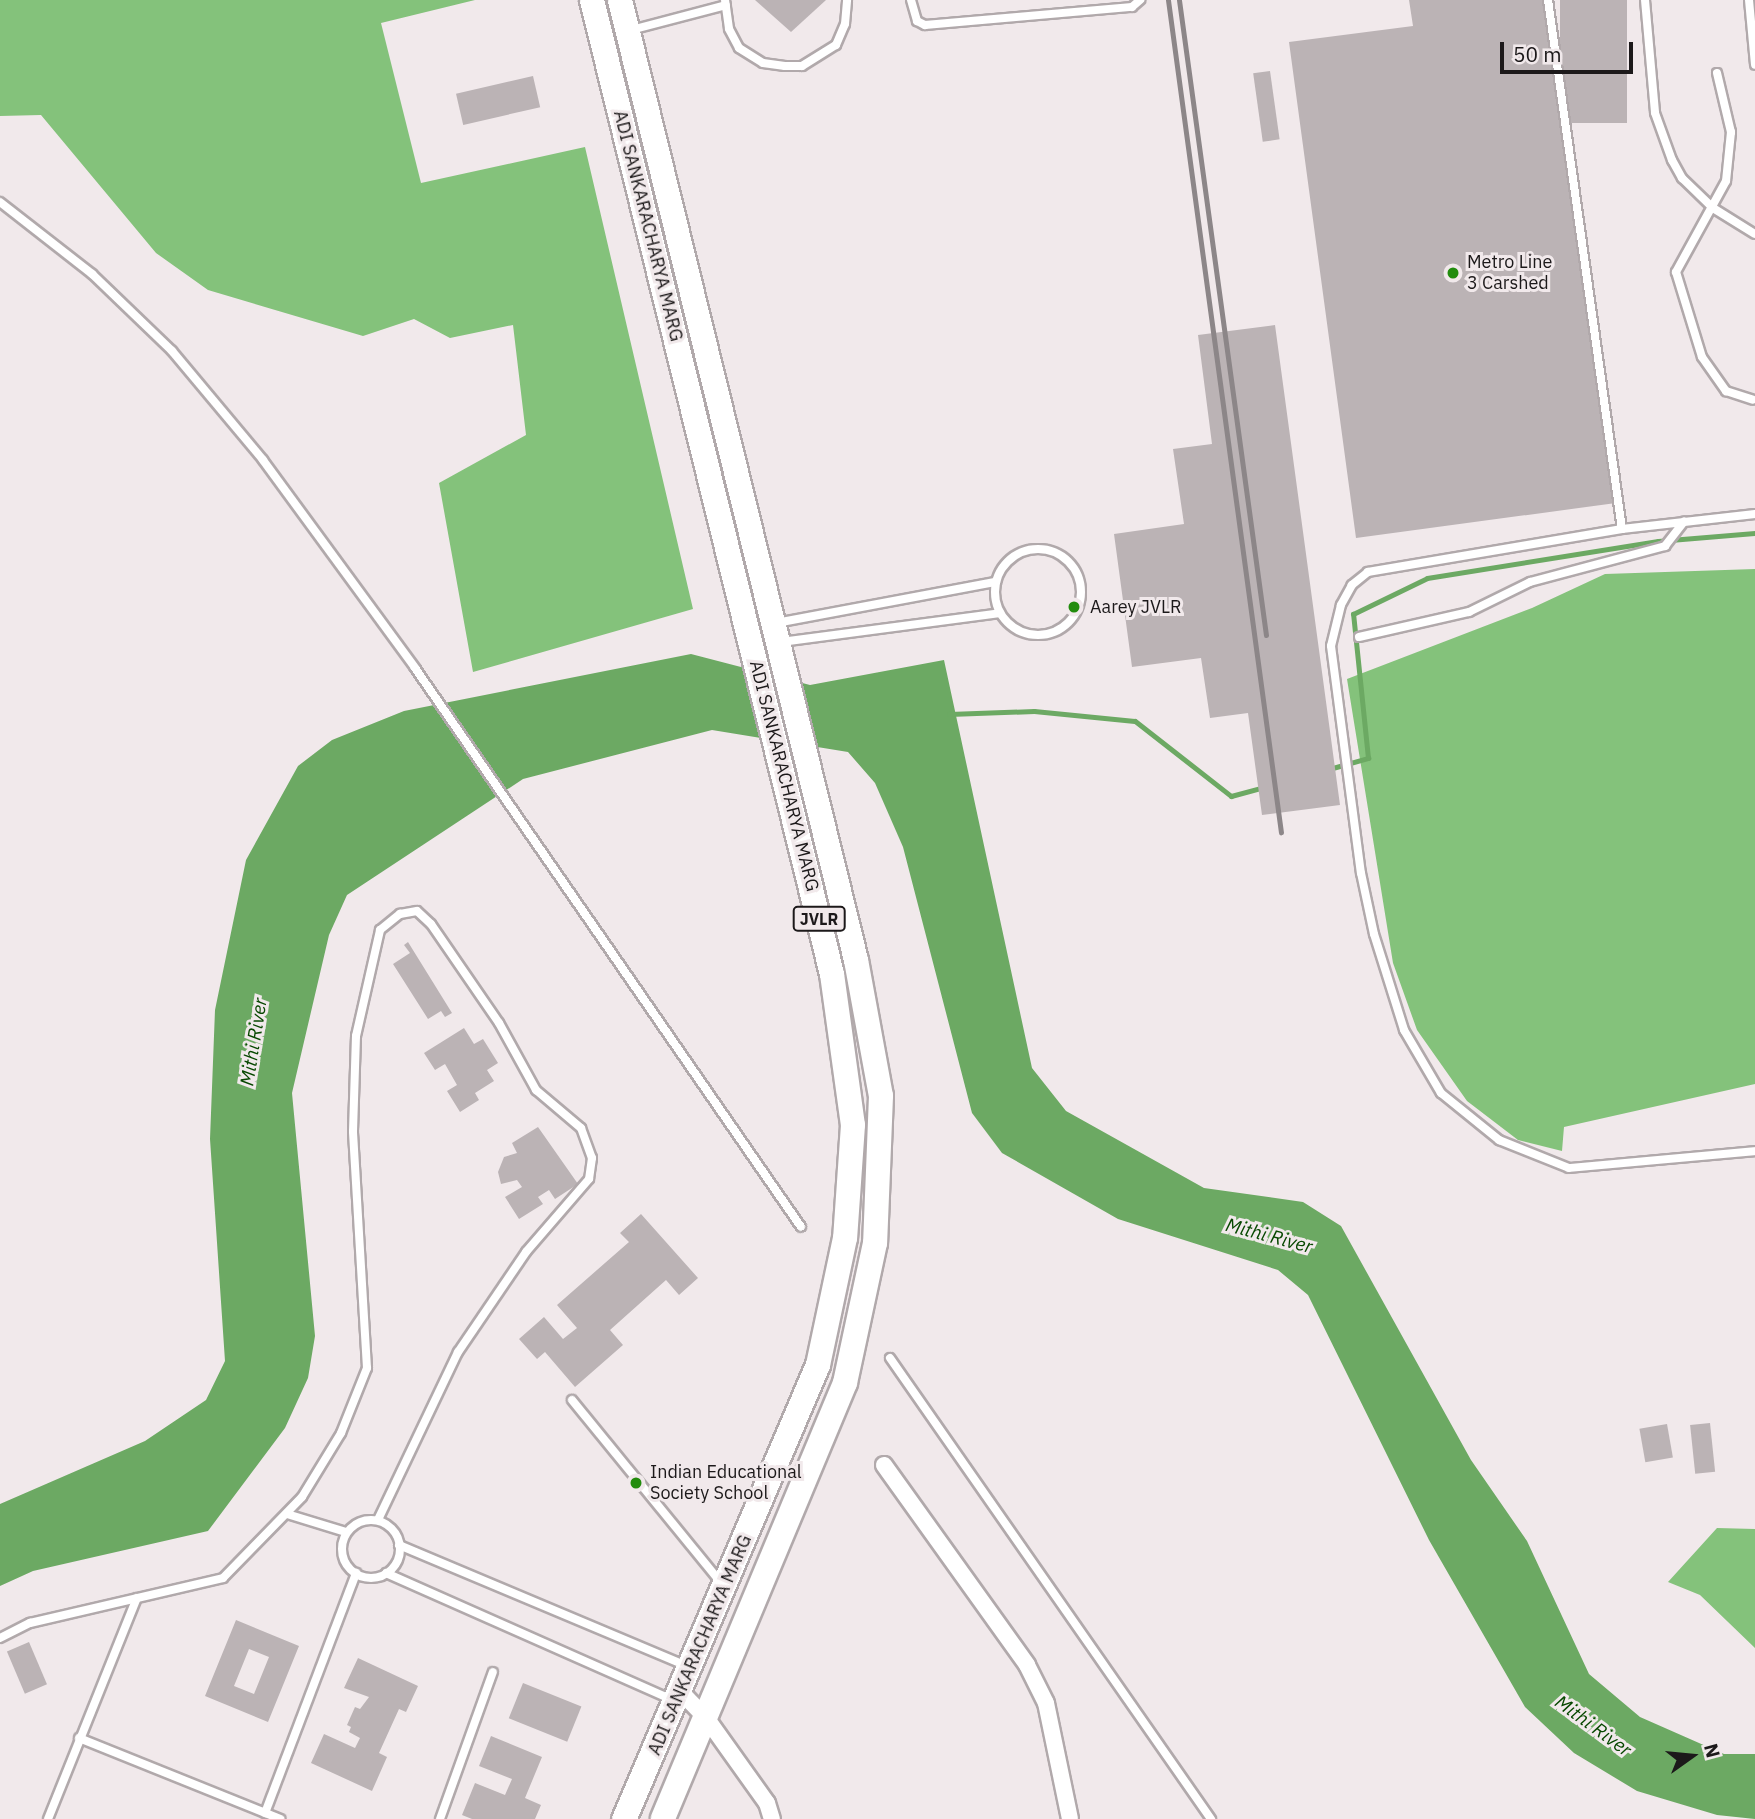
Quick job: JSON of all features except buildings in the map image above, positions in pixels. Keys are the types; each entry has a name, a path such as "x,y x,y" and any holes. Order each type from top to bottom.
{"main road":[{"name":"ADI SANKARACHARYA MARG","path":"592,0 832,974 853,1125 845,1238 818,1365 691,1668 624,1819"},
{"name":"ADI SANKARACHARYA MARG","path":"620,0 856,960 881,1096 875,1242 845,1383 663,1819"}],"street":[{"path":"884,1465 1032,1674 1046,1703 1070,1819"},
{"path":"679,1696 707,1719 767,1804 772,1819"}],"lane":[{"path":"627,31 726,2 729,29 739,48 762,63 802,66 836,45 845,24 847,0"},
{"path":"911,0 917,21 925,25 1132,8 1140,0"},
{"path":"1548,0 1622,529"},
{"path":"1644,0 1655,113 1682,178 1713,208 1755,234"},
{"path":"1749,0 1755,65"},
{"path":"1717,73 1731,132 1726,181 1676,272 1702,357 1726,391 1753,400"},
{"path":"0,202 92,274 172,351 262,460 415,668 801,1227"},
{"path":"1755,514 1622,529 1368,572 1352,585 1340,605 1331,646 1361,873 1374,934 1404,1030 1427,1073 1459,1111 1499,1140 1569,1168 1755,1150"},
{"path":"1359,637 1469,612 1530,582 1665,546 1684,522"},
{"path":"1032,550 1061,557 1079,582 1076,612 1053,632 1023,632 1000,613 996,582 1005,564 1032,550"},
{"path":"775,633 996,582"},
{"path":"775,633 1000,613"},
{"path":"0,1638 30,1623 223,1578 287,1514 341,1433 367,1368 353,1131 356,1036 380,930 400,914 417,911 431,924 499,1023 537,1090 581,1128 592,1158 589,1180 526,1252 458,1352 378,1520"},
{"path":"890,1358 1211,1819"},
{"path":"572,1399 725,1588"},
{"path":"287,1514 346,1532"},
{"path":"378,1520 393,1529 399,1545 397,1561 386,1573 371,1578 356,1573 344,1559 346,1532 360,1521 378,1520"},
{"path":"399,1545 691,1668"},
{"path":"265,1813 356,1573"},
{"path":"386,1573 679,1696"},
{"path":"48,1819 137,1598"},
{"path":"440,1819 493,1672"},
{"path":"79,1738 280,1819"}],"shaded area":[{"path":"0,0 475,0 381,23 421,183 585,147 693,609 473,672 439,483 526,435 513,325 450,338 414,319 363,336 208,290 156,253 41,115 0,116"},
{"path":"1755,569 1755,1084 1564,1127 1562,1151 1518,1140 1467,1101 1417,1030 1393,963 1347,679 1532,608 1605,574"},
{"path":"1717,1528 1755,1529 1755,1648 1700,1595 1668,1582"}],"water":[{"name":"Mithi River","path":"691,654 810,685 944,660 1032,1068 1066,1111 1204,1188 1303,1202 1341,1226 1471,1460 1527,1541 1589,1674 1640,1717 1724,1754 1755,1754 1755,1819 1717,1815 1637,1791 1574,1753 1525,1707 1429,1540 1308,1295 1278,1270 1118,1219 1002,1153 972,1113 903,847 875,783 848,752 712,730 523,779 347,895 329,935 292,1093 315,1336 308,1378 285,1428 208,1531 33,1571 0,1586 0,1504 145,1441 206,1400 225,1361 210,1139 215,1010 246,860 298,766 332,740 404,711"}],"waterway":[{"path":"1329,769 1368,758 1353,614 1427,578 1658,541 1755,533"},
{"path":"949,714 1034,711 1135,721 1231,796 1265,787"}],"railway":[{"path":"1168,0 1281,832"},
{"path":"1179,0 1266,635"}],"place":[{"name":"Metro Line 3 Carshed","path":"1453,273"},
{"name":"Aarey JVLR","path":"1074,607"},
{"name":"Indian Educational Society School","path":"636,1483"}]}
